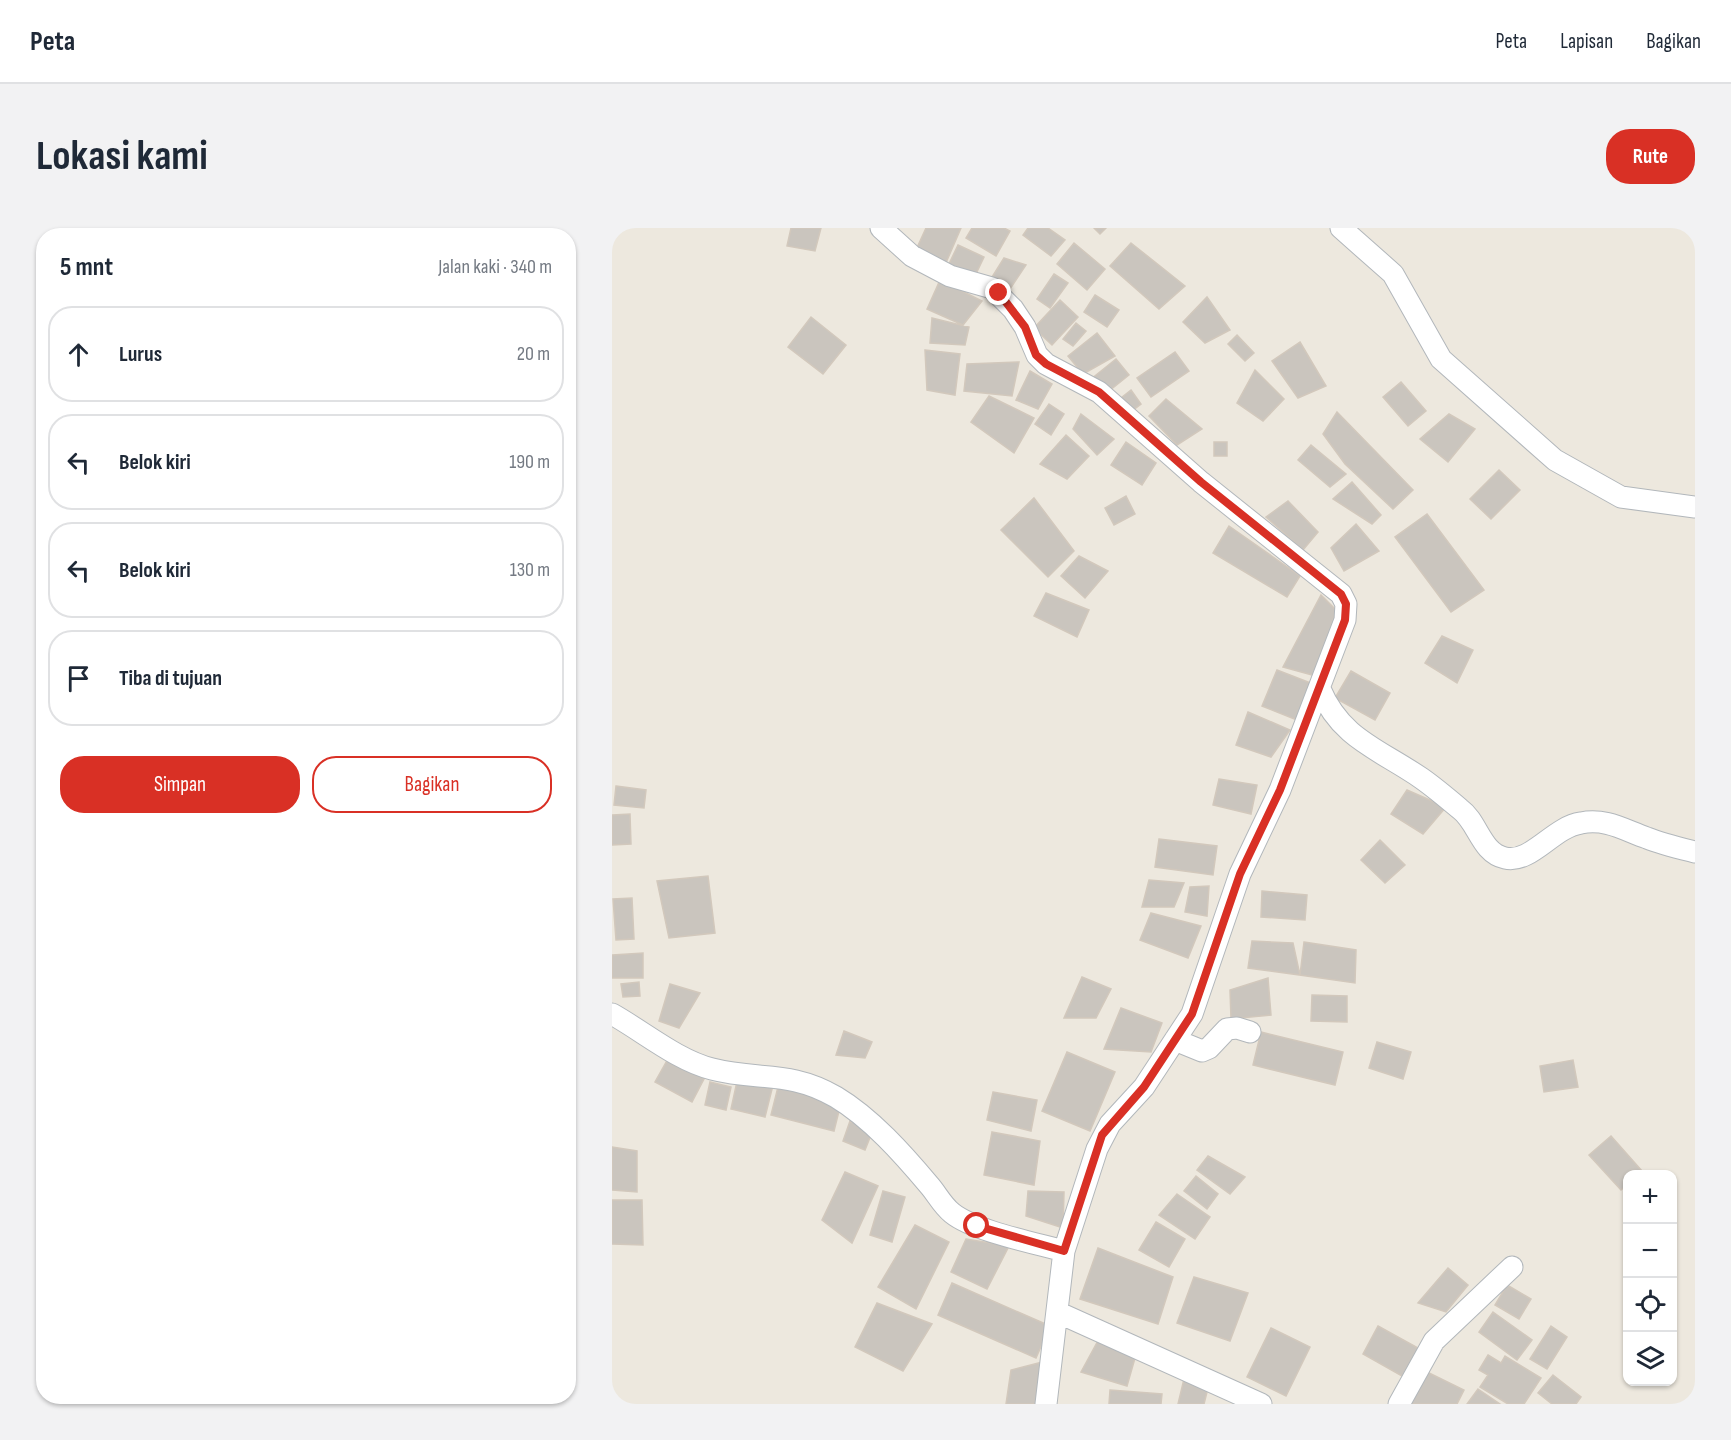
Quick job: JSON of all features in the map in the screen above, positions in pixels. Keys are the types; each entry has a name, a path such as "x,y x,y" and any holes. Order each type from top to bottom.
{"street":[{"path":"881,228 912,256 950,276 992,288 1013,309 1025,327 1036,355 1046,364 1099,392 1201,482 1341,594 1346,604 1345,620 1320,689 1280,790 1240,874 1192,1014 1144,1087 1102,1135 1064,1251 1047,1404"},
{"path":"1341,228 1393,274 1441,359 1555,460 1621,497 1695,507"},
{"path":"1320,689 1329,709 1341,725 1368,747 1420,777 1464,811 1489,850 1496,855 1505,858 1524,857 1556,832 1580,823 1603,821 1647,839 1695,852"},
{"path":"612,1014 687,1058 711,1069 780,1076 809,1084 836,1097 860,1114 896,1149 953,1215 977,1226 1064,1251"},
{"path":"1174,1040 1202,1051 1209,1048 1227,1029 1237,1028 1250,1032"},
{"path":"1399,1404 1434,1341 1512,1267"},
{"path":"1058,1312 1261,1404"}],"building":[{"path":"791,228 821,228 815,251 787,246"},
{"path":"926,228 961,228 945,265 915,252"},
{"path":"972,228 1004,228 1010,231 996,256 966,238"},
{"path":"1028,228 1048,228 1065,240 1051,256 1023,235"},
{"path":"1094,228 1106,228 1100,234"},
{"path":"1074,243 1105,269 1087,290 1057,264"},
{"path":"1131,243 1185,286 1159,309 1110,266"},
{"path":"958,245 984,257 974,278 948,266"},
{"path":"1004,258 1026,265 1010,289 992,277"},
{"path":"1054,274 1068,283 1050,308 1037,299"},
{"path":"940,280 982,301 963,325 927,309"},
{"path":"1095,295 1119,310 1107,327 1084,312"},
{"path":"1207,297 1230,330 1205,343 1183,322"},
{"path":"1060,300 1078,317 1052,345 1034,328"},
{"path":"811,317 846,345 823,374 788,347"},
{"path":"932,318 969,327 965,345 930,343"},
{"path":"1076,323 1086,331 1073,346 1063,339"},
{"path":"1097,333 1115,356 1083,374 1068,356"},
{"path":"1237,335 1254,353 1245,361 1228,344"},
{"path":"1300,342 1326,386 1298,398 1272,361"},
{"path":"925,350 960,354 955,395 927,390"},
{"path":"1175,352 1189,371 1151,397 1137,378"},
{"path":"1116,359 1129,375 1104,395 1091,379"},
{"path":"1019,362 1012,396 964,391 967,364"},
{"path":"1255,370 1284,399 1263,421 1237,403"},
{"path":"1030,371 1052,384 1038,409 1016,400"},
{"path":"1401,382 1426,411 1408,426 1383,397"},
{"path":"1131,390 1141,404 1128,414 1117,401"},
{"path":"989,396 1034,418 1014,453 971,422"},
{"path":"1166,399 1202,429 1177,445 1149,416"},
{"path":"1049,404 1064,414 1051,435 1035,424"},
{"path":"1337,412 1413,490 1393,509 1345,464 1323,434"},
{"path":"1081,414 1114,439 1097,455 1073,429"},
{"path":"1449,414 1475,429 1448,462 1420,439"},
{"path":"1066,435 1089,456 1067,479 1040,464"},
{"path":"1126,442 1156,463 1142,485 1111,465"},
{"path":"1214,442 1227,442 1227,456 1214,456"},
{"path":"1311,445 1346,474 1330,487 1298,460"},
{"path":"1499,470 1520,490 1491,519 1470,499"},
{"path":"1352,482 1381,515 1372,524 1333,499"},
{"path":"1126,496 1135,514 1114,525 1105,508"},
{"path":"1034,498 1074,551 1048,577 1001,530"},
{"path":"1288,501 1318,532 1303,550 1266,517"},
{"path":"1427,514 1484,590 1451,612 1395,537"},
{"path":"1356,524 1379,551 1344,571 1331,548"},
{"path":"1229,526 1300,576 1287,597 1213,553"},
{"path":"1079,556 1108,571 1085,598 1061,576"},
{"path":"1046,593 1089,610 1077,637 1034,616"},
{"path":"1321,595 1336,610 1316,676 1283,667"},
{"path":"1442,636 1473,650 1457,683 1425,663"},
{"path":"1277,670 1313,684 1297,720 1262,706"},
{"path":"1351,671 1390,693 1375,720 1335,698"},
{"path":"1248,712 1290,730 1271,757 1236,745"},
{"path":"1219,779 1257,785 1251,814 1213,805"},
{"path":"616,786 646,790 644,808 614,805"},
{"path":"1407,790 1446,807 1423,834 1391,814"},
{"path":"630,814 631,844 612,845 612,815"},
{"path":"1159,839 1217,846 1213,875 1155,867"},
{"path":"1380,840 1405,865 1385,883 1361,860"},
{"path":"708,876 715,933 669,938 657,881"},
{"path":"1149,880 1184,883 1174,907 1142,907"},
{"path":"1209,886 1207,916 1185,912 1190,887"},
{"path":"1262,891 1307,895 1305,920 1261,917"},
{"path":"632,898 634,939 616,940 613,899"},
{"path":"1151,913 1201,926 1188,958 1140,940"},
{"path":"1252,941 1293,943 1300,975 1248,968"},
{"path":"1304,942 1356,950 1355,983 1300,975"},
{"path":"643,953 643,978 612,978 612,955"},
{"path":"1082,977 1111,989 1096,1018 1064,1018"},
{"path":"1268,978 1271,1015 1231,1019 1230,990"},
{"path":"639,982 640,996 623,997 621,984"},
{"path":"670,984 700,993 679,1028 659,1021"},
{"path":"1312,995 1347,996 1347,1022 1311,1021"},
{"path":"1121,1008 1162,1023 1151,1052 1104,1049"},
{"path":"844,1031 872,1042 865,1058 836,1055"},
{"path":"1261,1032 1343,1052 1335,1085 1253,1065"},
{"path":"1377,1042 1411,1052 1403,1079 1369,1068"},
{"path":"1067,1052 1115,1072 1090,1131 1042,1111"},
{"path":"669,1057 705,1077 692,1102 655,1082"},
{"path":"1573,1060 1578,1087 1544,1092 1540,1066"},
{"path":"738,1077 773,1085 765,1117 731,1109"},
{"path":"710,1082 731,1087 726,1110 705,1105"},
{"path":"778,1087 841,1103 834,1131 771,1115"},
{"path":"993,1092 1037,1100 1031,1131 987,1120"},
{"path":"850,1121 873,1130 865,1150 843,1141"},
{"path":"992,1132 1040,1141 1034,1185 984,1175"},
{"path":"1611,1136 1641,1170 1623,1170 1623,1188 1621,1190 1589,1155"},
{"path":"612,1147 637,1151 637,1192 612,1190"},
{"path":"1208,1156 1245,1177 1230,1194 1197,1170"},
{"path":"845,1172 878,1186 852,1243 822,1220"},
{"path":"1196,1176 1218,1194 1207,1209 1184,1191"},
{"path":"883,1191 905,1197 892,1242 870,1235"},
{"path":"1028,1191 1064,1192 1063,1228 1026,1216"},
{"path":"1177,1194 1210,1217 1195,1239 1159,1215"},
{"path":"612,1200 642,1200 643,1245 612,1244"},
{"path":"1156,1222 1185,1239 1169,1267 1139,1250"},
{"path":"915,1225 949,1242 916,1309 878,1287"},
{"path":"966,1239 1009,1246 987,1289 951,1272"},
{"path":"1098,1248 1173,1277 1158,1324 1080,1299"},
{"path":"1448,1268 1468,1285 1446,1312 1418,1303"},
{"path":"1194,1277 1248,1293 1230,1341 1177,1323"},
{"path":"952,1283 1050,1326 1036,1358 938,1315"},
{"path":"1507,1285 1531,1299 1519,1319 1495,1305"},
{"path":"877,1303 932,1324 903,1371 855,1347"},
{"path":"1493,1312 1532,1340 1517,1360 1479,1332"},
{"path":"1378,1326 1418,1348 1402,1376 1363,1354"},
{"path":"1551,1326 1567,1337 1547,1369 1530,1359"},
{"path":"1271,1328 1310,1347 1286,1396 1247,1377"},
{"path":"1100,1337 1135,1358 1127,1386 1081,1372"},
{"path":"1488,1355 1501,1363 1505,1356 1541,1378 1524,1404 1508,1404 1480,1387 1488,1375 1479,1370"},
{"path":"1046,1361 1040,1404 1006,1404 1011,1370"},
{"path":"1425,1371 1464,1390 1457,1404 1409,1404"},
{"path":"1553,1375 1581,1397 1576,1404 1552,1404 1538,1393"},
{"path":"1184,1379 1209,1384 1204,1404 1178,1404"},
{"path":"1478,1389 1500,1404 1467,1404"},
{"path":"1110,1390 1162,1394 1161,1404 1109,1404"}],"route":[{"path":"977,1226 1064,1251 1102,1135 1144,1087 1192,1014 1204,972 1240,874 1280,790 1320,689 1347,610 1341,594 1201,482 1099,392 1046,364 1036,355 1025,327 999,293"}]}
